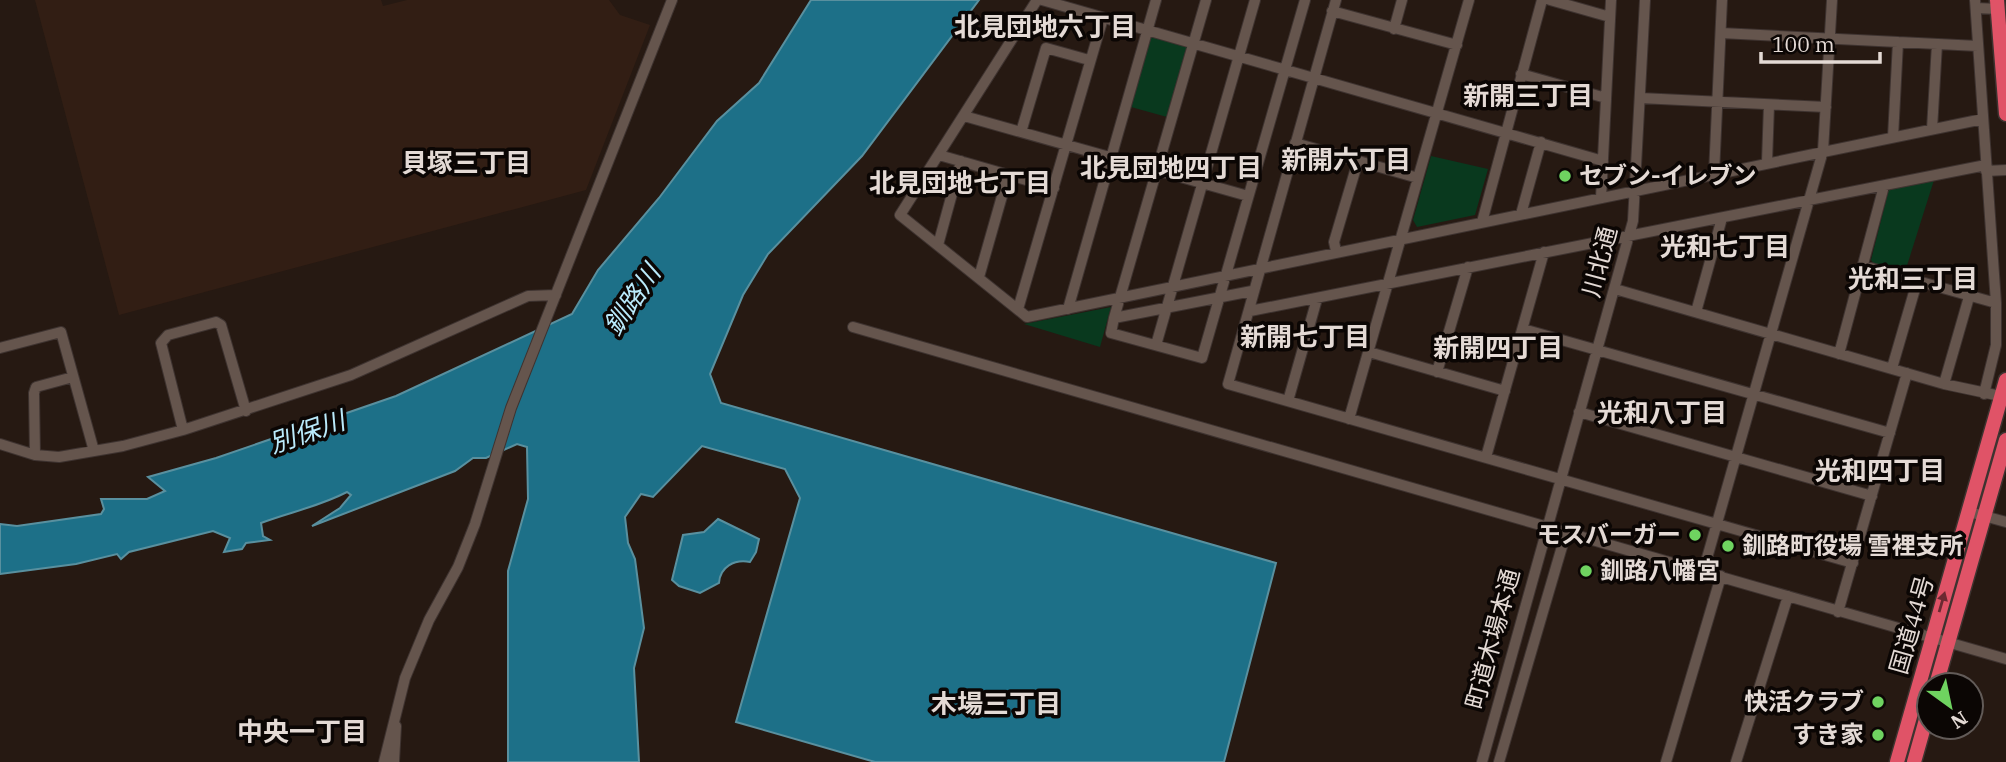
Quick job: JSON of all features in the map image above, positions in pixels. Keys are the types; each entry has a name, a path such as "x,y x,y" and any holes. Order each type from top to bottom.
{"highway":[{"path":"2000,10 2006,114"},
{"name":"国道44号","path":"1896,762 2006,380"},
{"name":"国道44号","path":"1940,671 2006,440"},
{"name":"国道44号","path":"1913,762 1919,741"}],"street":[{"path":"384,762 397,705 429,620 467,546 491,464 672,0"},
{"path":"1603,161 1040,0 900,215 1027,317 1225,278 1402,237 1983,119"},
{"path":"1068,309 1156,0"},
{"path":"1206,0 1111,333 1202,358 1305,0"},
{"path":"1156,345 1255,0"},
{"path":"1394,29 1402,0"},
{"path":"1349,419 1469,0"},
{"path":"1482,222 1542,0"},
{"path":"1550,0 1610,17"},
{"path":"1601,198 1611,0"},
{"name":"川北通","path":"1545,527 1629,236 1635,189 1645,0"},
{"path":"1714,174 1722,0"},
{"path":"1703,572 1824,150 1832,0"},
{"path":"1984,394 1996,345 1996,303 1975,4 2000,10"},
{"path":"1457,44 1394,29 1334,5 1228,384 1853,563"},
{"path":"1018,309 1103,18"},
{"path":"1721,33 1978,46"},
{"path":"1893,137 1898,42"},
{"path":"1932,129 1937,44"},
{"path":"1021,132 1046,48 1089,60"},
{"path":"1521,74 1606,98"},
{"path":"1640,98 1826,107"},
{"path":"1767,162 1769,105"},
{"path":"964,116 1248,196"},
{"path":"1521,214 1541,142"},
{"path":"1295,143 1418,178"},
{"path":"939,155 1054,188"},
{"path":"938,245 961,161"},
{"path":"1336,251 1334,242 1358,161"},
{"path":"1250,311 1884,186 1986,168 2006,170"},
{"path":"979,276 1009,175"},
{"path":"1839,354 1884,186"},
{"path":"1696,312 1722,218"},
{"path":"1486,457 1544,252"},
{"path":"1864,266 1996,303"},
{"path":"1437,372 1468,267"},
{"path":"1892,368 1917,282"},
{"path":"1615,289 1944,384 2003,397"},
{"path":"1114,318 1252,291"},
{"path":"0,444 35,455 59,457 94,452 183,430 351,375 528,296 556,295"},
{"path":"1944,384 1969,297"},
{"path":"1288,401 1317,299"},
{"path":"183,430 161,343 168,335 216,322 221,325 246,411"},
{"path":"853,327 2006,659"},
{"path":"1523,329 1890,433"},
{"path":"0,348 61,332 94,452"},
{"path":"1369,352 1506,391"},
{"path":"1838,612 1907,373"},
{"path":"35,455 36,387 73,377"},
{"path":"1579,412 1872,496"},
{"path":"1969,512 2006,522"},
{"name":"町道木場本通","path":"1482,762 1545,527"},
{"path":"1499,762 1566,533"},
{"path":"1666,762 1721,576"},
{"path":"1736,762 1788,596"},
{"path":"394,762 397,705"}],"shaded area":[{"path":"35,0 381,0 383,6 407,0 609,0 620,15 650,25 586,190 119,315"}],"green space":[{"path":"1151,36 1188,47 1167,117 1131,107"},
{"path":"1431,156 1488,169 1475,215 1417,227 1413,220"},
{"path":"1934,180 1905,272 1874,264 1871,260 1889,189"},
{"path":"1111,307 1100,347 1024,324"}],"water":[{"path":"811,0 979,0 862,156 768,254 743,295 710,374 721,403 1276,563 1224,762 875,762 736,722 800,498 785,469 702,446 653,497 641,494 625,517 628,543 635,559 644,628 634,668 639,762 508,762 508,571 528,499 527,447 517,444 486,458 473,458 455,471 312,526 340,508 351,495 347,492 315,506 261,523 263,536 270,540 246,543 242,549 224,552 230,538 213,531 129,552 121,559 117,554 76,564 0,574 0,524 17,526 101,514 104,509 101,499 147,499 165,491 148,477 216,458 396,396 572,314 598,270 659,198 717,121 759,83"},
{"path":"718,519 759,539 756,552 750,562 729,565 722,573 719,583 700,593 679,586 672,580 683,535 704,532"}],"place":[{"name":"セブン-イレブン","path":"1565,176"},
{"name":"モスバーガー","path":"1695,535"},
{"name":"釧路町役場 雪裡支所","path":"1728,546"},
{"name":"釧路八幡宮","path":"1586,571"},
{"name":"快活クラブ","path":"1878,702"},
{"name":"すき家","path":"1878,735"}],"district":[{"name":"北見団地六丁目","path":"1045,27"},
{"name":"新開三丁目","path":"1528,96"},
{"name":"新開六丁目","path":"1346,160"},
{"name":"貝塚三丁目","path":"466,163"},
{"name":"北見団地四丁目","path":"1171,168"},
{"name":"北見団地七丁目","path":"960,183"},
{"name":"光和七丁目","path":"1725,247"},
{"name":"光和三丁目","path":"1913,279"},
{"name":"新開七丁目","path":"1305,337"},
{"name":"新開四丁目","path":"1498,348"},
{"name":"光和八丁目","path":"1662,413"},
{"name":"光和四丁目","path":"1880,471"},
{"name":"木場三丁目","path":"996,704"},
{"name":"中央一丁目","path":"302,732"}],"water label":[{"name":"釧路川","path":"632,300"},
{"name":"別保川","path":"307,432"}]}
